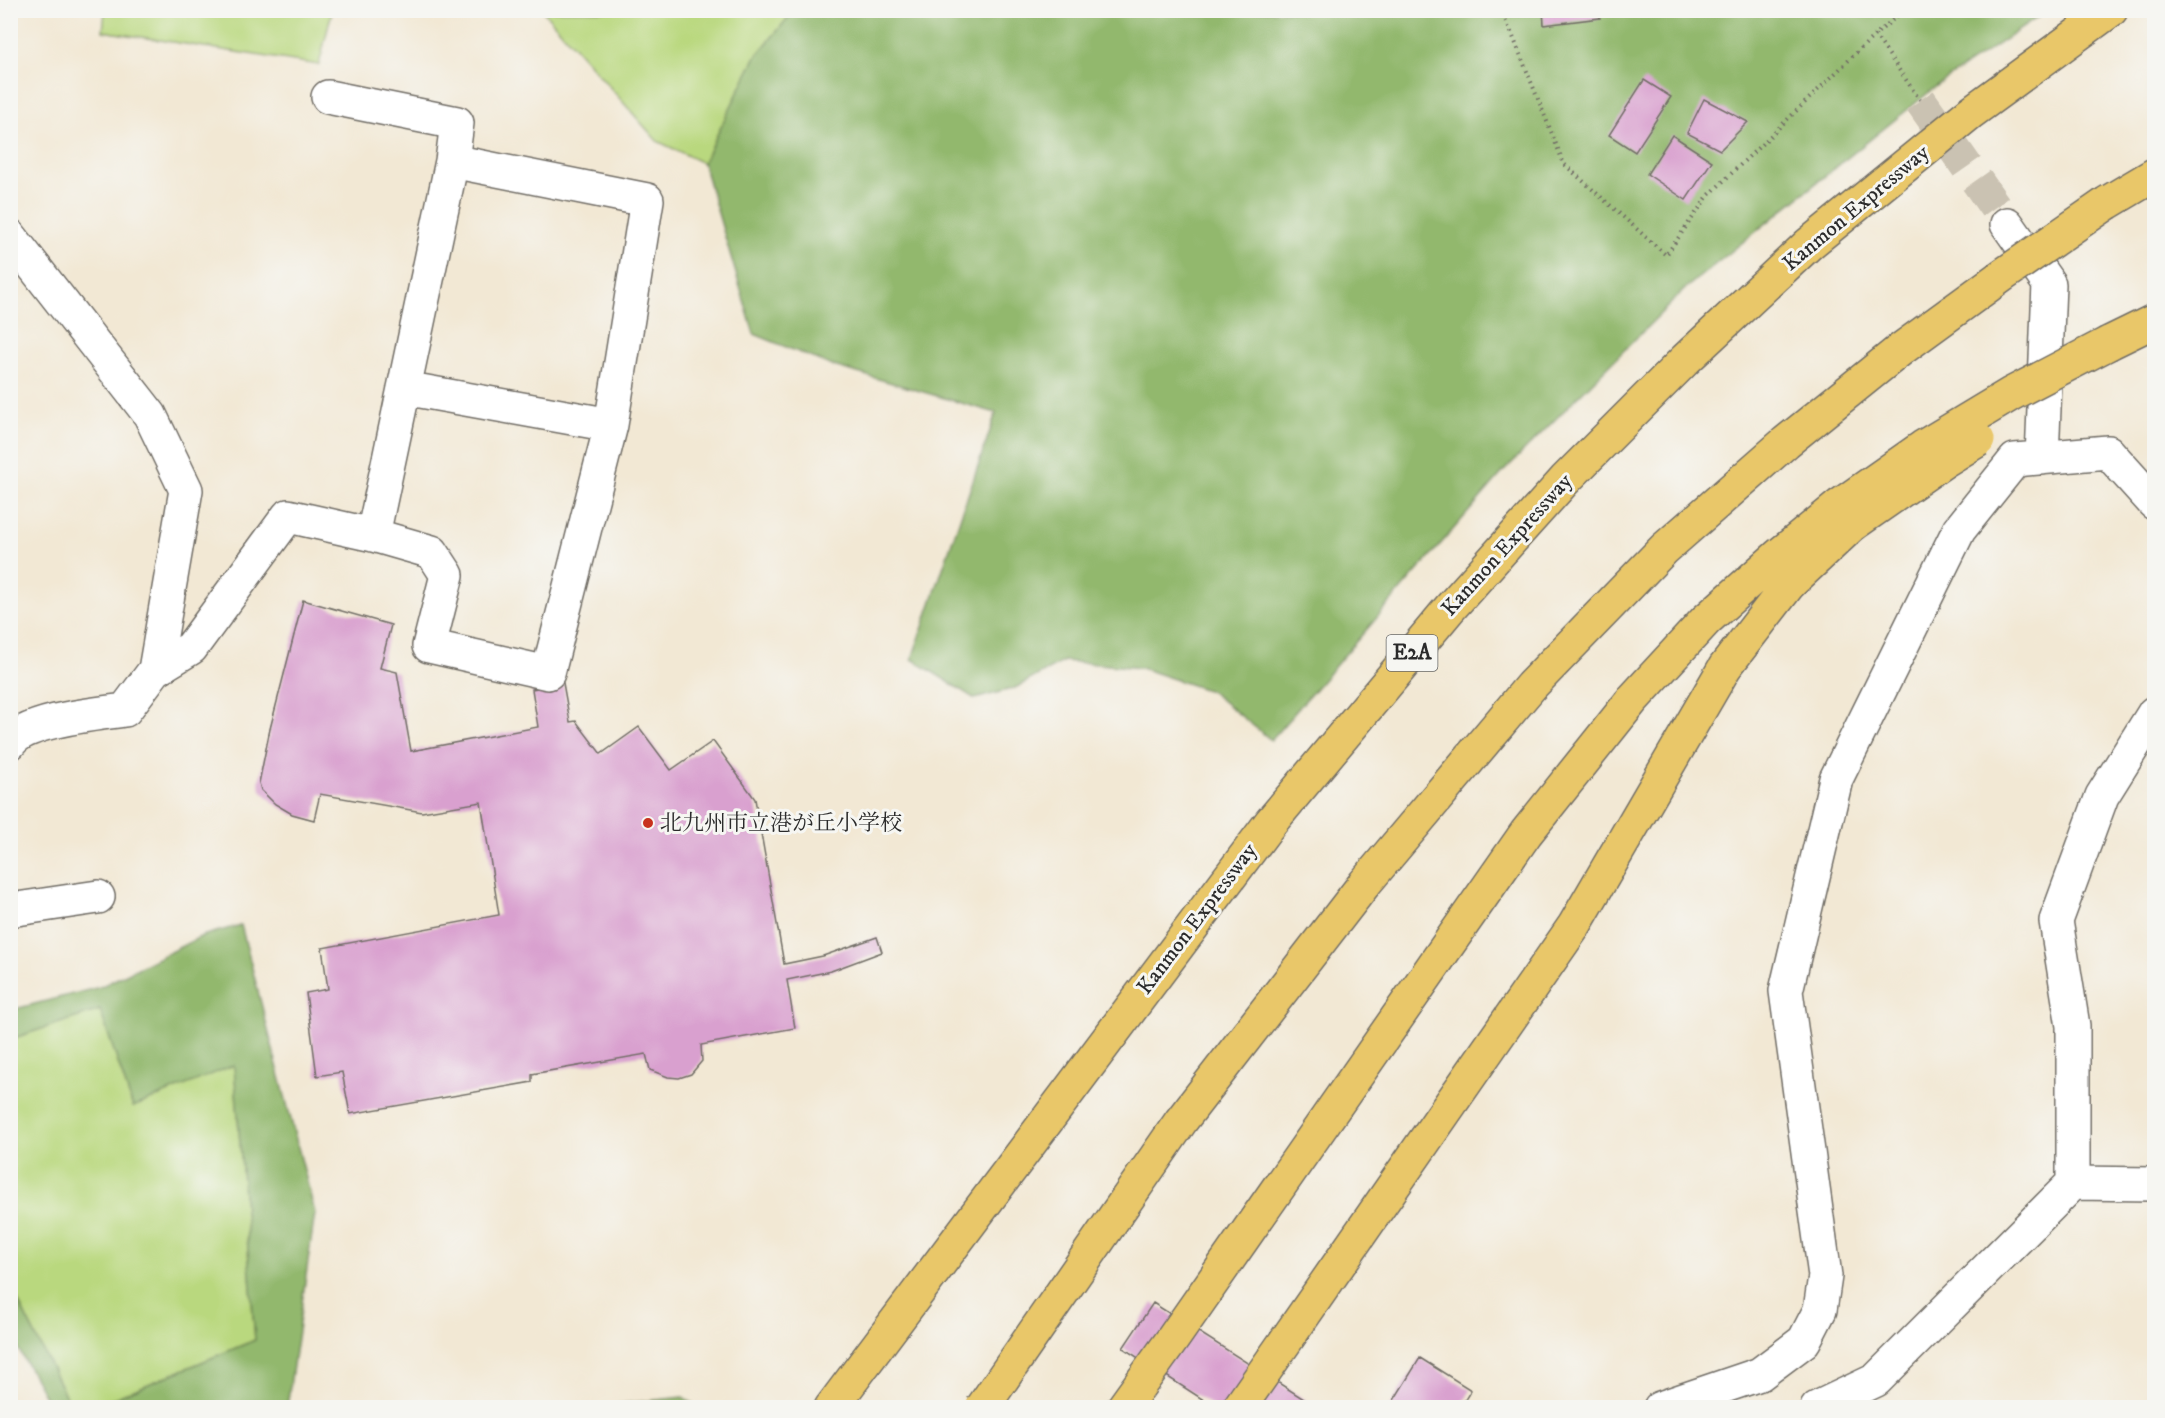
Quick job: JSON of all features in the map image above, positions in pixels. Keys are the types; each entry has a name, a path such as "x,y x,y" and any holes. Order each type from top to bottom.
{"highway":[{"name":"Kanmon Expressway","path":"831,1407 1271,822 1450,608 1565,480 1686,359 1809,244 1970,113 2111,10"},
{"path":"982,1407 1181,1120 1365,883 1531,686 1664,549 1786,441 1900,350 2004,274 2107,203 2154,175"},
{"path":"1123,1407 1533,824 1633,699 1706,620 1779,555 2023,413 2114,353 2154,321"},
{"path":"2114,353 2154,346"},
{"path":"1239,1407 1574,926 1725,667 1845,516"}],"street":[{"path":"328,97 457,123 452,161 374,535"},
{"path":"10,743 15,736 53,721 125,710 155,670 191,648 288,516 374,535 432,552 447,576 429,646 548,673 611,425 647,200 452,161"},
{"path":"2007,224 2049,284 2043,458"},
{"path":"10,236 150,416 186,490 155,670"},
{"path":"404,388 611,425"},
{"path":"1660,1407 1760,1374 1804,1341 1820,1310 1826,1276 1786,991 1836,779 1959,530 2015,460 2108,452 2154,503"},
{"path":"1817,1407 1876,1380 2073,1183 2073,1026 2056,921 2102,796 2154,713"},
{"path":"10,910 98,897"},
{"path":"2073,1183 2154,1184"}],"path":[{"path":"1500,10 1512,34 1564,164 1666,255 1708,196 1875,34 1904,10"},
{"path":"1875,34 1920,100"}],"green space":[{"path":"105,10 332,11 319,65 103,31"},
{"path":"543,11 794,11 757,56 703,163 657,141"},
{"path":"794,11 2047,11 1938,85 1687,287 1503,472 1271,740 1210,691 1141,668 1064,661 1015,688 975,699 912,659 996,413 830,365 754,334 703,163 756,56"},
{"path":"241,925 315,1213 287,1407 93,1407 255,1340 234,1065 133,1107 100,1010 11,1039 11,1010 100,987 202,936"},
{"path":"100,1009 133,1107 234,1064 255,1340 93,1407 71,1407 11,1287 11,1039"},
{"path":"10,1287 71,1407 51,1407 11,1336"},
{"path":"683,1397 698,1407 594,1407"}],"building":[{"path":"1543,10 1599,10 1600,18 1544,25"},
{"path":"1644,80 1671,97 1635,152 1609,135"},
{"path":"1704,99 1748,122 1720,150 1687,133"},
{"path":"1672,135 1712,161 1686,200 1647,174"},
{"path":"303,600 391,625 380,668 397,672 411,751 538,727 532,689 563,683 570,722 576,721 601,754 639,727 671,770 713,741 755,799 784,964 823,956 877,937 882,952 831,971 787,980 795,1028 701,1045 702,1061 691,1074 679,1078 668,1077 650,1070 646,1054 532,1074 532,1082 350,1114 342,1072 317,1076 306,993 328,989 322,948 499,915 481,802 422,812 320,794 314,820 292,814 275,804 261,790 259,783 270,729"},
{"path":"1153,1303 1318,1408 1216,1408 1123,1348"},
{"path":"1420,1358 1471,1390 1460,1408 1389,1408"}],"tunnel":[{"path":"1920,100 2007,224"}],"place":[{"name":"北九州市立港が丘小学校","path":"648,823"}]}
